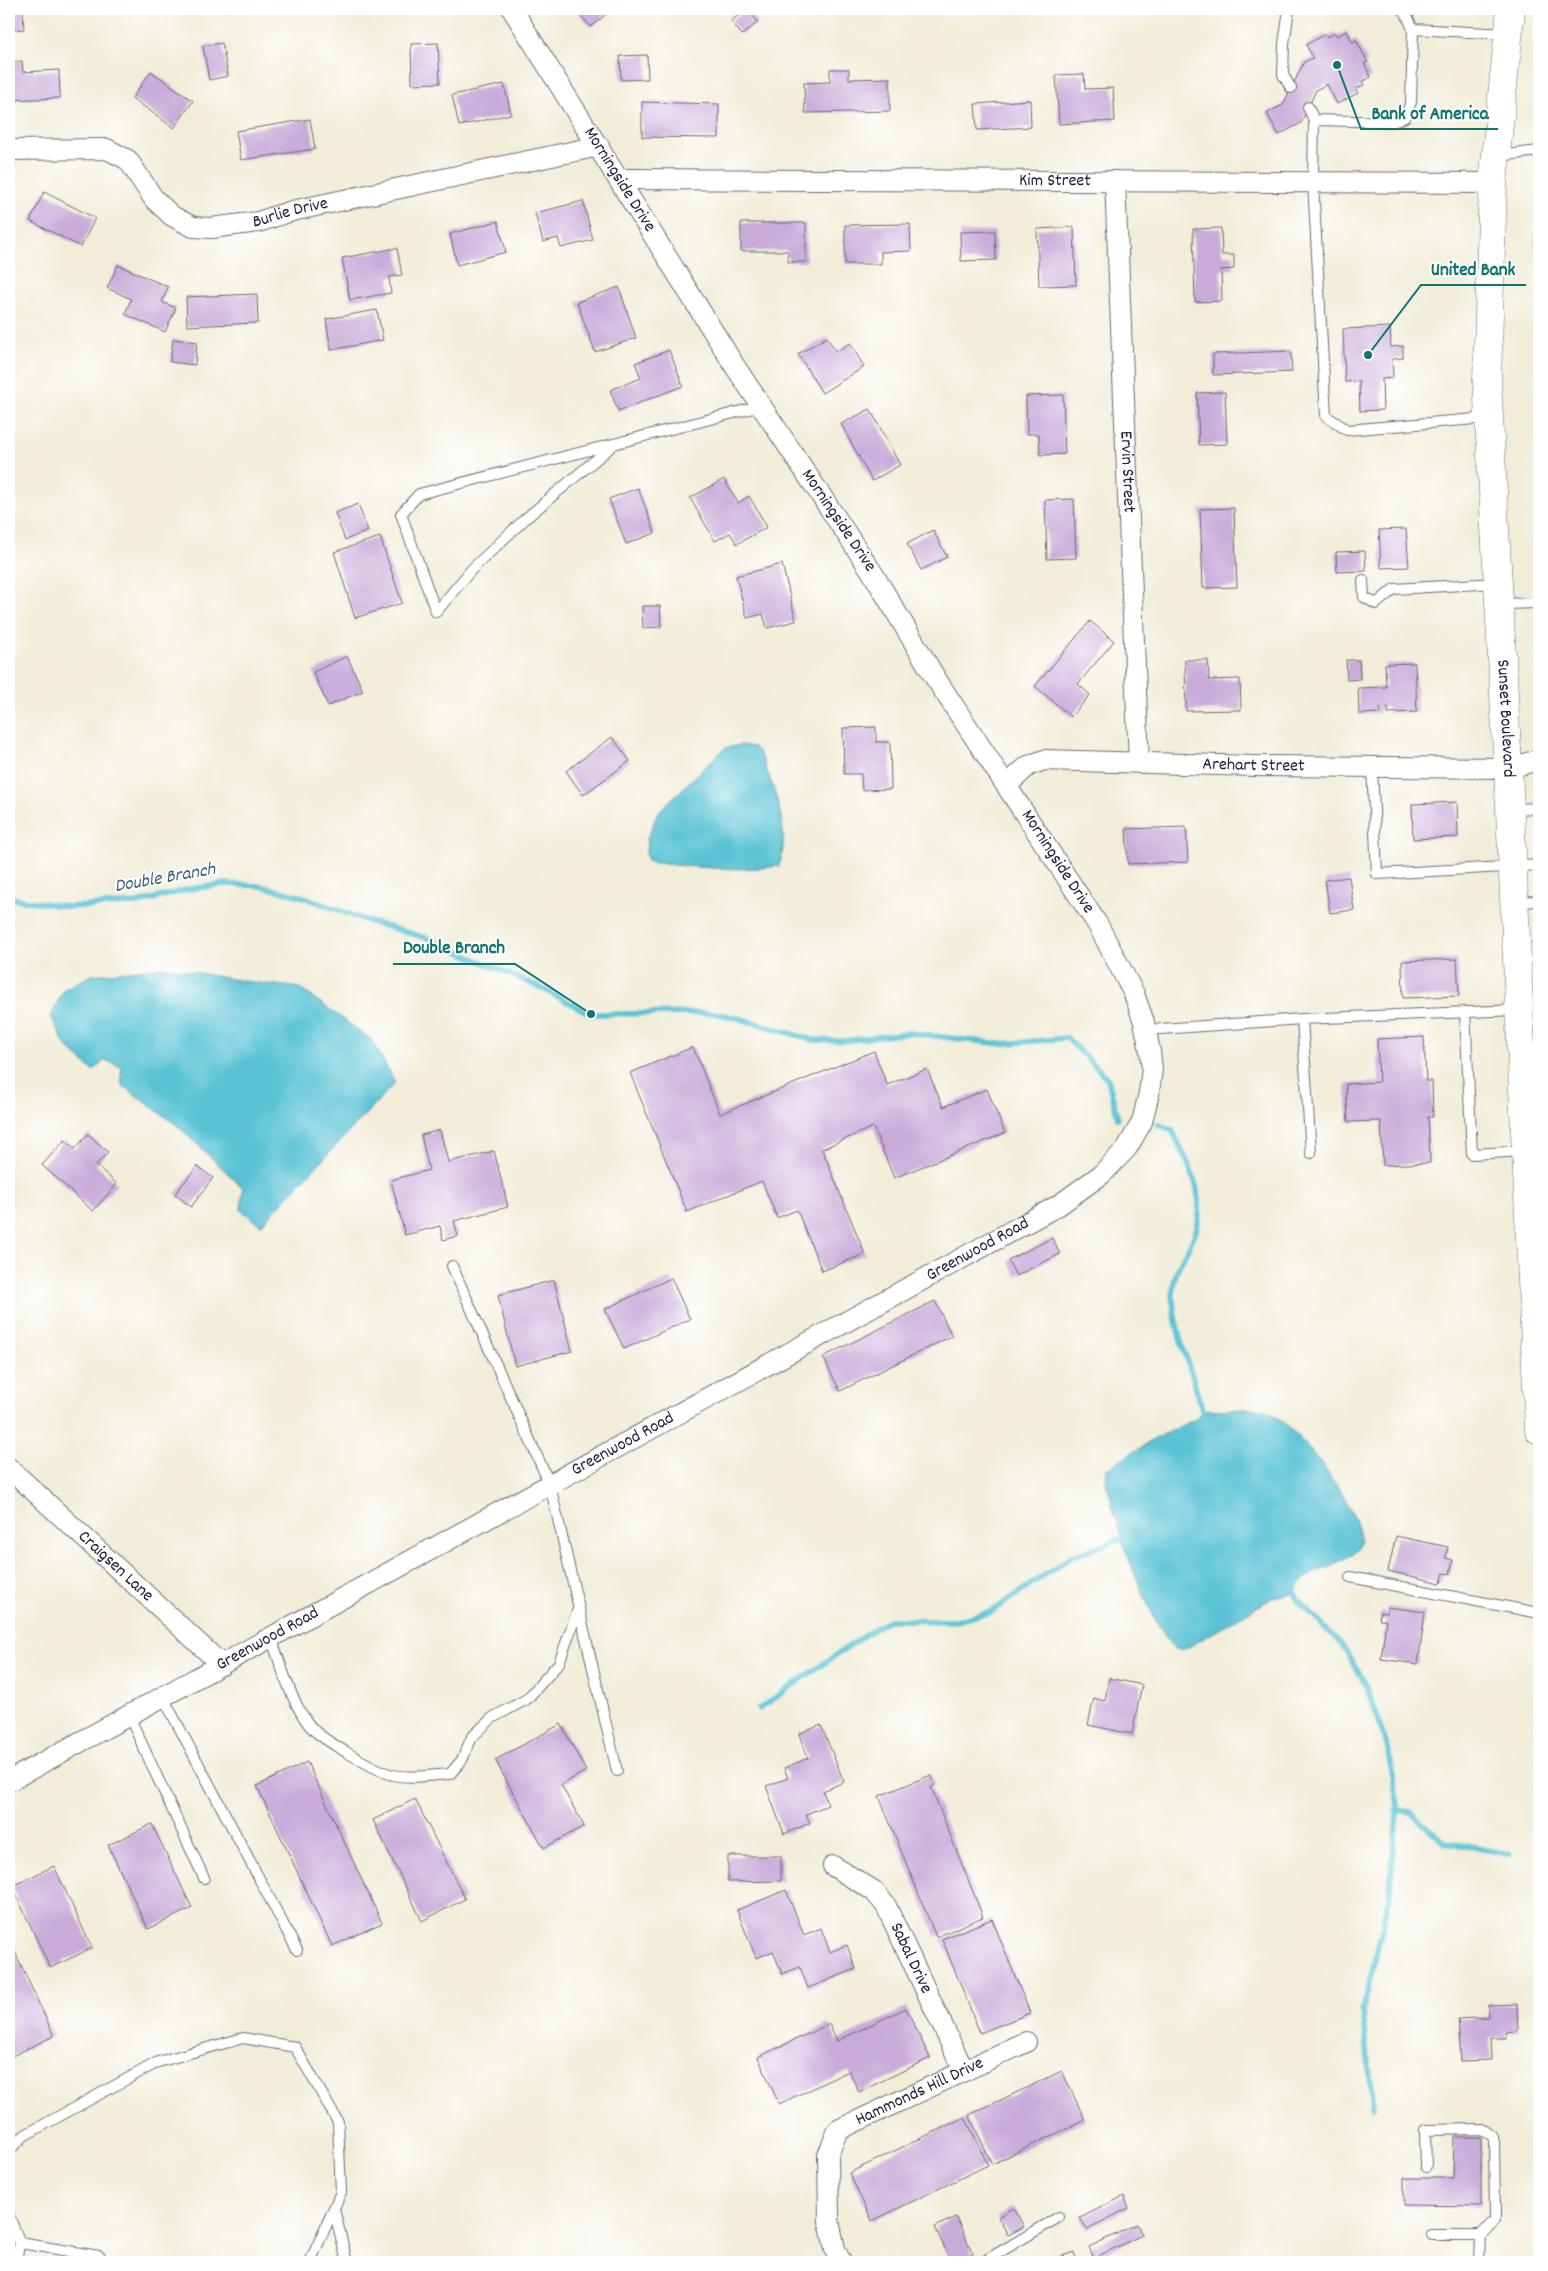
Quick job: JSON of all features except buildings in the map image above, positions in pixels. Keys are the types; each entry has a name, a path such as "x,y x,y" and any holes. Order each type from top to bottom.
{"main road":[{"name":"Sunset Boulevard","path":"1509,22 1494,170 1487,380 1513,867 1527,902 1519,1010 1530,1056 1526,1151 1534,1204 1539,1430"}],"street":[{"name":"Morningside Drive","path":"512,9 761,406 872,572 936,679 1098,925 1134,994 1147,1035"},
{"name":"Burlie Drive","path":"9,150 107,149 128,160 154,199 172,216 193,227 211,228 258,222 292,211 599,146"},
{"name":"Kim Street","path":"618,179 1313,182 1494,170"},
{"name":"Ervin Street","path":"1115,181 1139,763"},
{"name":"Arehart Street","path":"1007,785 1028,766 1044,760 1508,768 1539,760"},
{"name":"Greenwood Road","path":"9,1781 1059,1205 1102,1174 1127,1148 1142,1122 1149,1093 1152,1069 1147,1035"},
{"name":"Craigsen Lane","path":"9,1468 222,1665"},
{"name":"Sabal Drive","path":"833,1866 874,1891 886,1906 964,2071"},
{"name":"Hammonds Hill Drive","path":"841,2262 835,2249 829,2220 828,2155 838,2130 1026,2042"}],"lane":[{"path":"1289,9 1284,44 1283,75 1291,88"},
{"path":"1314,120 1393,122 1405,117 1411,102 1414,29 1405,11 1401,9"},
{"path":"1414,29 1509,22"},
{"path":"1308,107 1314,120 1313,182 1326,416 1347,430 1489,417"},
{"path":"1494,170 1539,151"},
{"path":"612,446 524,519 472,569 436,612 401,514 419,494 612,446 761,406"},
{"path":"1362,580 1364,597 1376,604 1394,589 1499,594 1539,603"},
{"path":"1372,767 1377,874 1539,865"},
{"path":"1510,809 1539,808"},
{"path":"1147,1035 1302,1019 1519,1010"},
{"path":"1465,1012 1472,1154 1526,1151"},
{"path":"1302,1019 1311,1153"},
{"path":"452,1266 550,1485 617,1771"},
{"path":"1350,1577 1539,1613"},
{"path":"271,1638 297,1704 310,1726 327,1742 392,1774 412,1776 450,1774 462,1760 472,1736 492,1718 527,1699 559,1663 578,1608"},
{"path":"163,1697 297,1950"},
{"path":"129,1716 204,1878"},
{"path":"9,2150 26,2136 158,2062 243,2038 295,2048 338,2122 341,2192 310,2262"},
{"path":"1426,2167 1425,2130 1482,2129 1494,2137 1495,2220 1481,2235 1480,2262"},
{"path":"334,2209 347,2262"},
{"path":"9,2216 20,2243 15,2262"},
{"path":"984,2262 1059,2217"},
{"path":"1432,2235 1481,2235"},
{"path":"20,2243 98,2256 105,2262"}],"water":[{"path":"741,745 754,747 759,752 775,793 782,823 783,838 779,866 730,869 648,862 646,853 647,839 658,812 725,748"},
{"path":"165,967 237,980 300,988 372,1040 395,1083 261,1225 241,1210 243,1188 178,1126 122,1085 121,1067 105,1060 93,1071 65,1045 51,1016 64,989 92,975"},
{"path":"1263,1409 1277,1417 1293,1431 1327,1472 1342,1494 1353,1516 1359,1534 1358,1547 1349,1556 1304,1579 1295,1593 1274,1597 1194,1644 1183,1649 1176,1649 1162,1632 1131,1564 1115,1517 1105,1477 1106,1469 1158,1437 1196,1419 1202,1410"}],"waterway":[{"name":"Double Branch","path":"9,898 69,907 138,903 189,889 226,884 261,886 304,897 367,921 427,938 537,986 591,1014 713,1013 738,1018 813,1040 842,1041 909,1033 1001,1044 1067,1038 1108,1079 1118,1119"},
{"name":"Double Branch","path":"1158,1124 1172,1130 1191,1170 1198,1196 1198,1224 1179,1265 1173,1286 1173,1295 1176,1323 1202,1410"},
{"path":"759,1709 889,1620 955,1621 991,1612 1072,1556 1121,1539"},
{"path":"1295,1593 1298,1600 1341,1644 1367,1686 1389,1752 1398,1805 1389,1899 1363,2010 1373,2107"},
{"name":"Double Branch","path":"1396,1810 1410,1812 1445,1842 1509,1854"}],"place":[{"name":"Bank of America","path":"1337,65"},
{"name":"United Bank","path":"1368,355"},
{"name":"Double Branch","path":"591,1014"}]}
